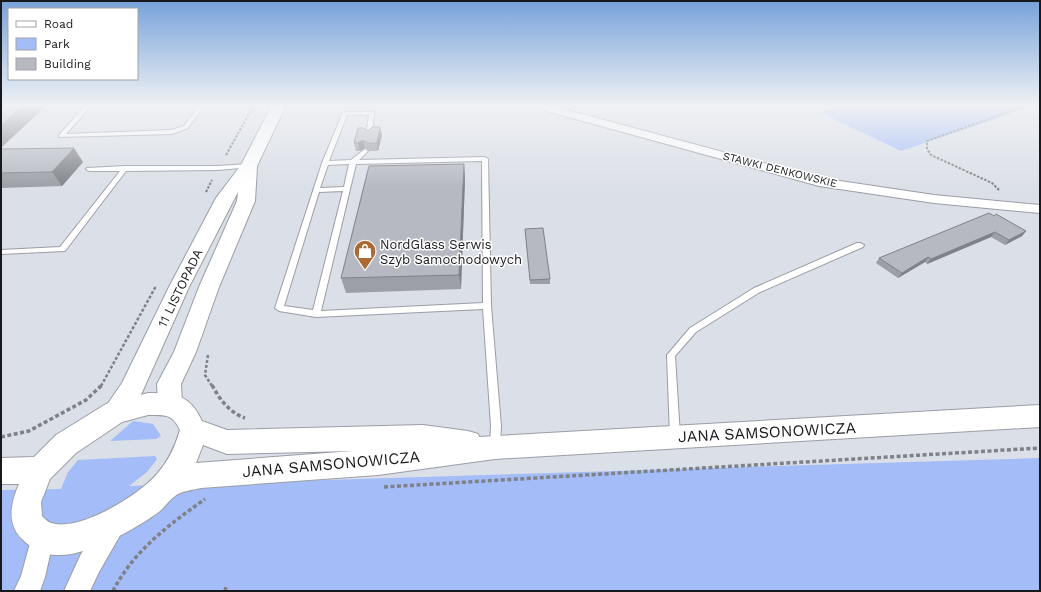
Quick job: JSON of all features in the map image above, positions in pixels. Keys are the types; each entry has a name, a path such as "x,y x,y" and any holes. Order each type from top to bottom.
{"main road":[{"path":"148,404 170,404 180,409 188,419 193,430 184,458 168,484 149,501 116,522 82,536 58,540 42,538 27,523 26,502 40,470 66,444 115,412 148,404"},
{"name":"JANA SAMSONOWICZA","path":"168,484 201,475 378,462 495,447 1040,416"},
{"name":"JANA SAMSONOWICZA","path":"193,430 227,442 423,436 495,447"},
{"path":"1,471 40,470"}],"street":[{"name":"11 LISTOPADA","path":"115,412 131,390 179,287 224,198 249,166 265,133"},
{"name":"STAWKI DENKOWSKIE","path":"635,133 819,182 934,199 1040,209"},
{"name":"11 LISTOPADA","path":"170,404 169,384 185,352 209,287 246,201 249,166"},
{"path":"77,591 90,563 116,522"},
{"path":"27,591 33,576 42,538"}],"lane":[{"path":"64,133 61,136 155,133"},
{"path":"337,133 316,190 279,308 316,314 486,306"},
{"path":"316,314 348,189 353,162 365,151"},
{"path":"325,163 486,159 486,306 496,426 495,447"},
{"path":"89,169 218,168 249,166"},
{"path":"1,252 62,249 125,168"},
{"path":"316,190 348,189"},
{"path":"675,437 671,355 693,330 757,290 860,245"}],"path":[{"path":"950,133 927,141 927,148 931,154 992,183 1002,194 1008,205"},
{"path":"208,351 205,375 228,409 236,416 250,419"},
{"path":"1,437 29,431 86,400 103,385 119,357"},
{"path":"382,487 1040,448"},
{"path":"113,591 119,576 155,536 205,498 212,498"}],"green space":[{"path":"862,133 955,133 901,151"},
{"path":"133,421 153,424 161,436 156,439 110,441"},
{"path":"155,456 157,459 147,472 129,486 1040,458 1040,591 1,591 1,490 61,489 68,472 78,460"}],"building":[{"path":"357,133 379,133 377,143 368,143 363,140 358,143 354,143"},
{"path":"74,148 52,172 1,173 1,149"},
{"path":"464,164 459,275 341,278 369,166"},
{"path":"989,213 994,216 996,214 1026,231 1009,240 995,232 931,259 928,257 902,273 879,258"},
{"path":"543,228 550,279 530,280 525,229"}],"place":[{"name":"NordGlass Serwis Szyb Samochodowych","path":"365,270"}]}
